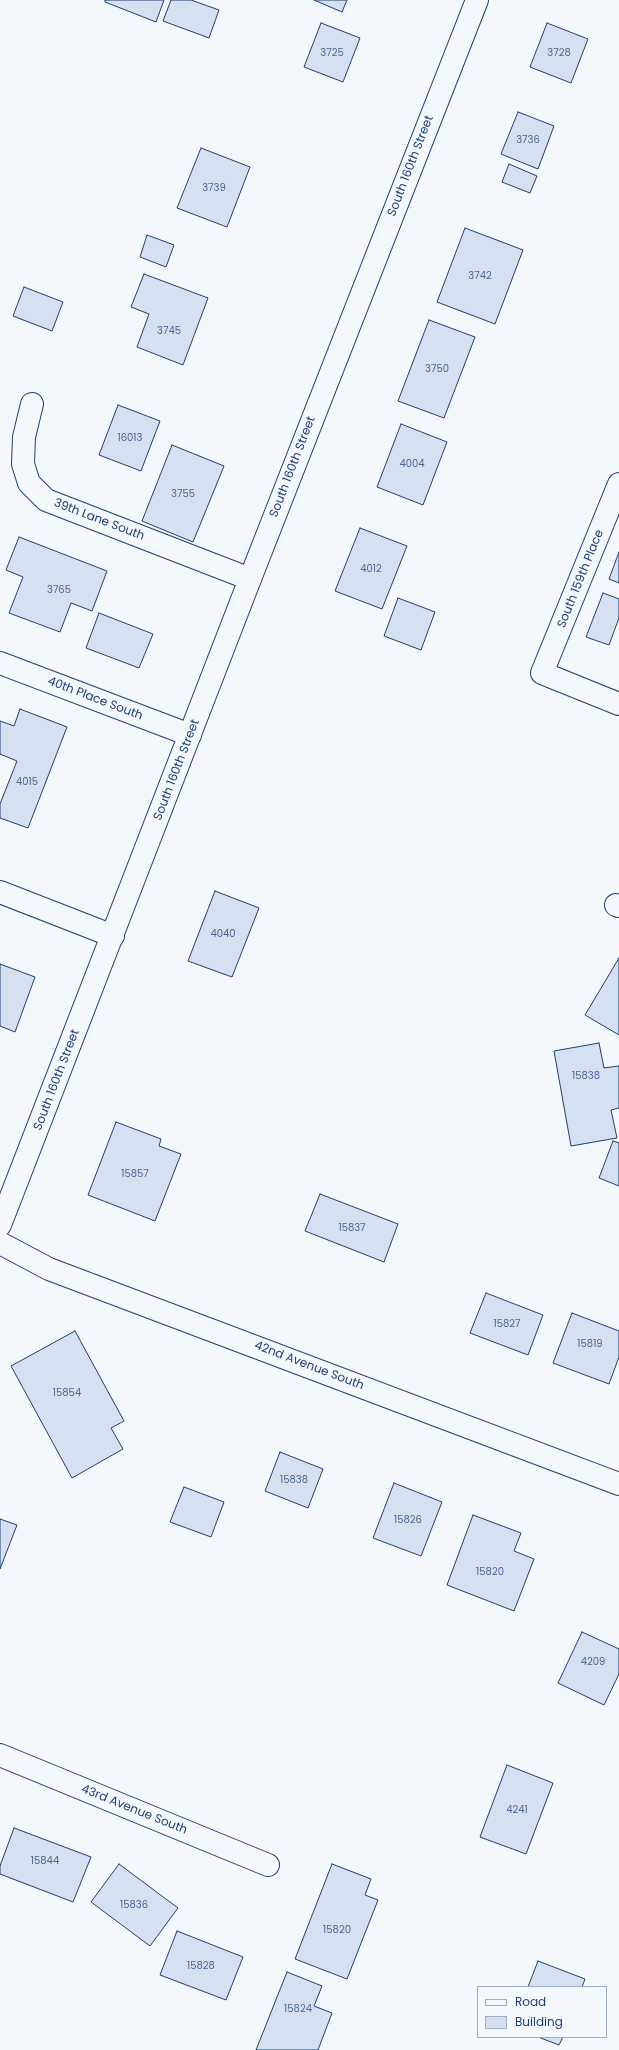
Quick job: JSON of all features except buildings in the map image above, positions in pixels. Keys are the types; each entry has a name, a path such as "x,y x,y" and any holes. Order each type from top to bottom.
{"street":[{"name":"South 160th Street","path":"0,1225 250,579 477,0"},
{"name":"39th Lane South","path":"32,404 24,436 23,464 30,484 46,500 250,579"},
{"name":"South 159th Place","path":"619,484 542,674 619,704"},
{"name":"40th Place South","path":"0,663 190,735"},
{"path":"0,892 113,936"},
{"name":"42nd Avenue South","path":"0,1243 49,1268 619,1484"},
{"name":"43rd Avenue South","path":"0,1755 268,1865"}]}
